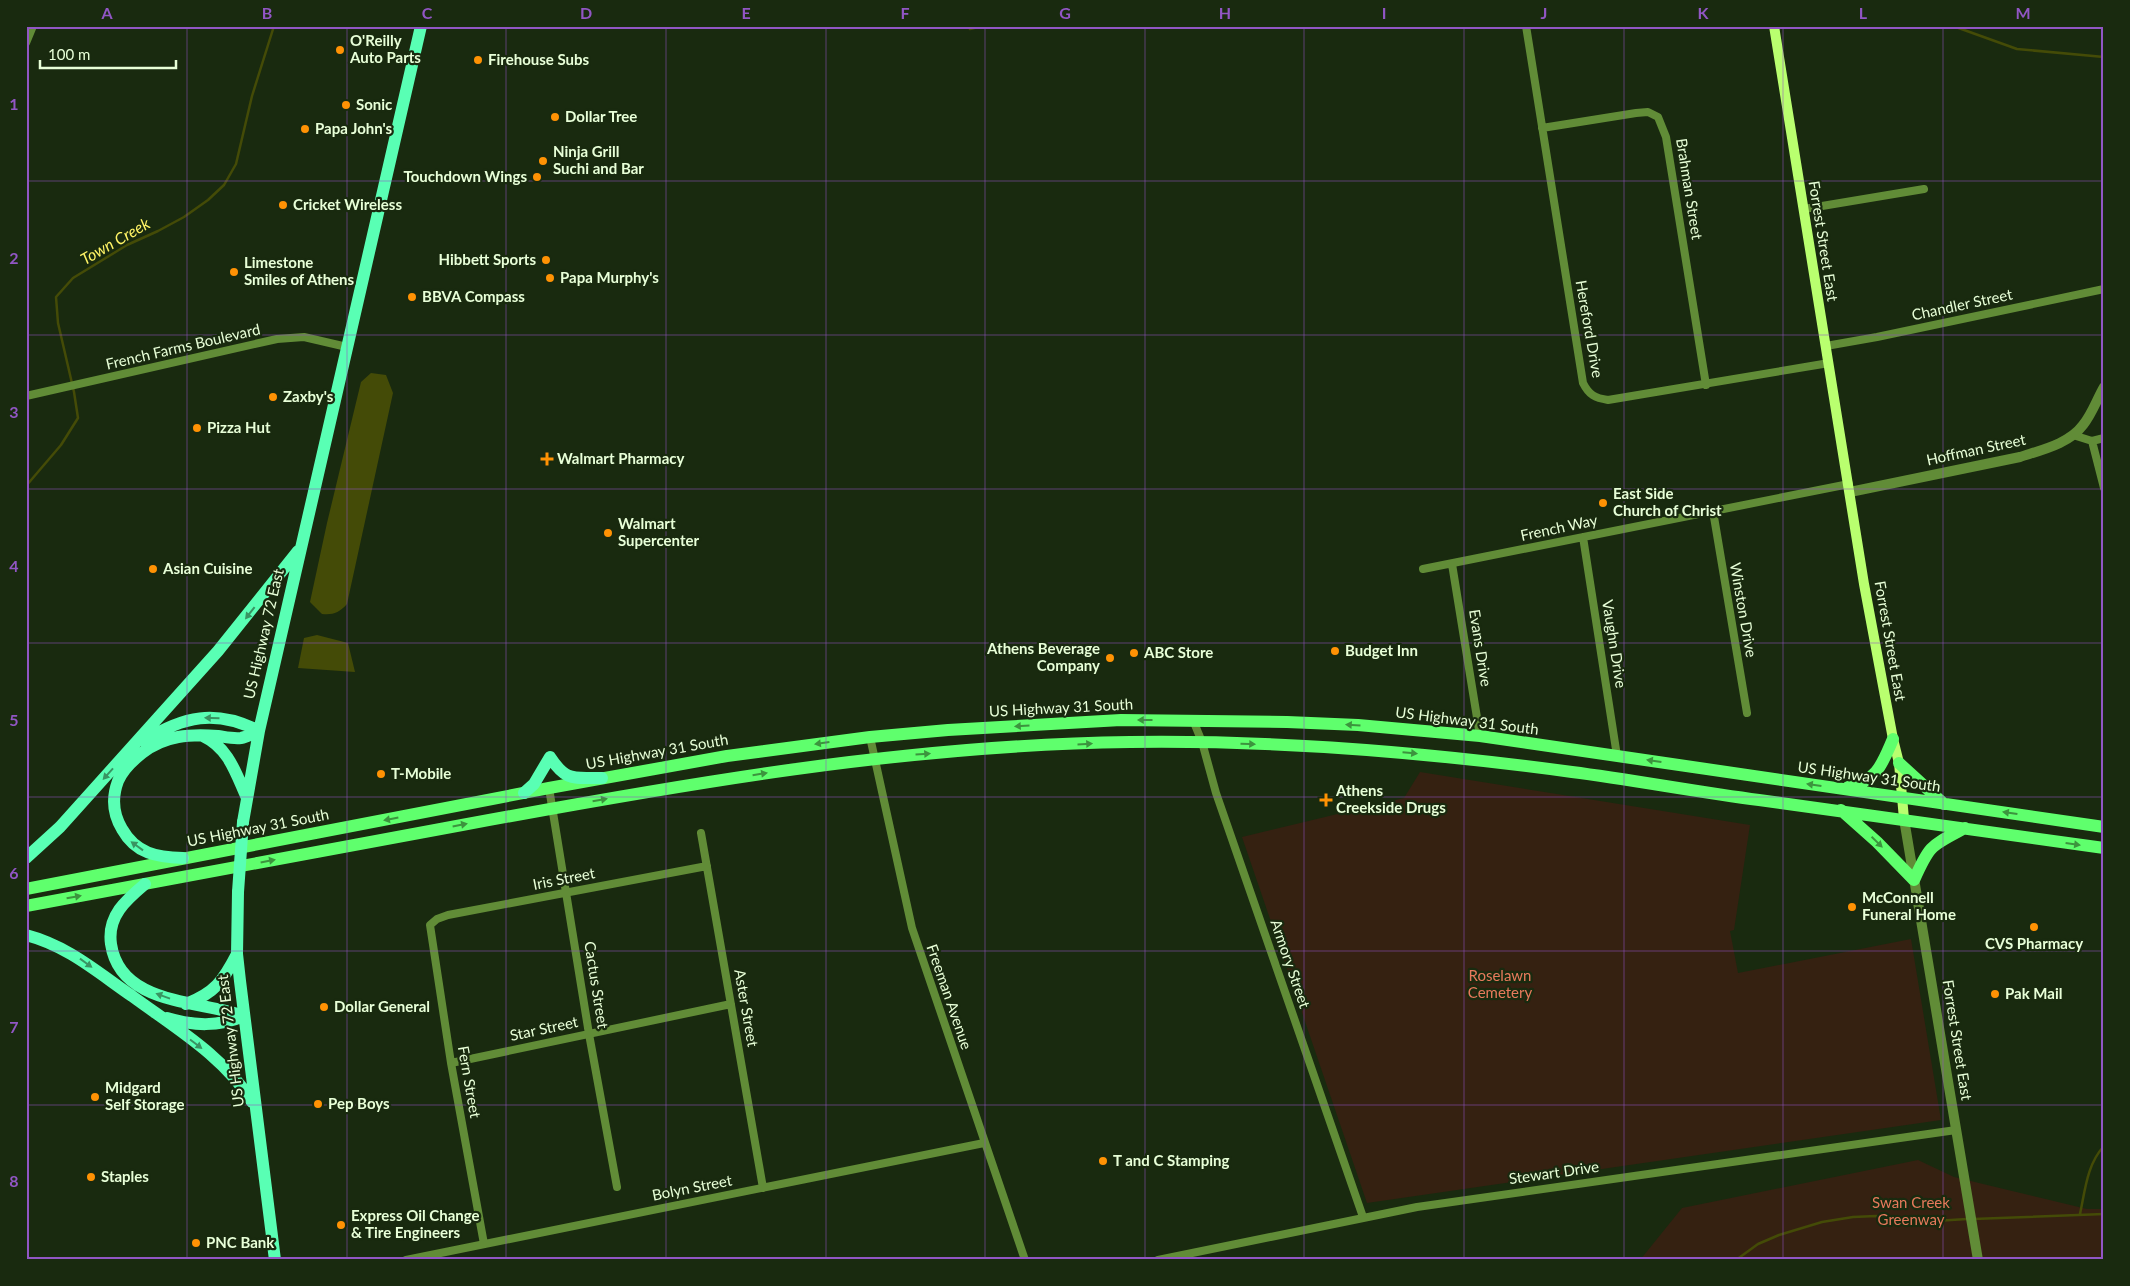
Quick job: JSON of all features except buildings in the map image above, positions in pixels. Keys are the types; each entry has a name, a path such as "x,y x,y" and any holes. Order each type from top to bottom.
{"highway":[{"name":"US Highway 72 East","path":"275,1260 238,954 238,892 243,822 258,731 421,26"},
{"path":"26,858 60,827 132,749 241,625 301,547"},
{"path":"132,749 163,729 192,719 223,718 245,724 258,731"},
{"path":"183,858 158,857 142,850 129,840 117,818 115,794 123,771 147,749 166,739 196,734 240,738 258,731"},
{"path":"196,734 215,743 226,754 247,798"},
{"path":"524,793 534,784 550,757 564,775 570,777 602,778"},
{"path":"145,884 124,902 115,916 111,932 115,958 124,972 141,987 161,996 186,1004 226,1009 244,1016"},
{"path":"26,935 52,944 72,954 157,1014 227,1069 244,1089 256,1108"},
{"path":"186,1004 216,988 225,977 238,954"},
{"path":"157,1014 178,1022 208,1025 228,1023 244,1016"}],"main road":[{"name":"Forrest Street East","path":"1774,26 1864,584 1899,763 1904,819"},
{"name":"US Highway 31 South","path":"26,889 549,788 727,756 870,737 948,730 1121,720 1193,720 1358,725 1480,736 2104,827"},
{"path":"1843,788 1862,784 1872,777 1880,768 1893,739"},
{"path":"26,906 552,808 682,786 875,758 1125,742 1202,742 1336,747 1418,754 1573,772 1756,800 1841,810 2104,848"},
{"path":"1899,763 1944,804"},
{"path":"1841,810 1878,842 1914,880 1926,852 1934,844 1965,828"}],"street":[{"path":"26,43 33,26"},
{"name":"Hereford Drive","path":"1526,26 1583,382 1588,392 1597,398 1608,400 1829,363"},
{"name":"Brahman Street","path":"1542,128 1636,113 1648,112 1658,117 1666,137 1706,385"},
{"path":"1804,209 1924,189"},
{"name":"Chandler Street","path":"1826,346 1896,333 2104,288"},
{"name":"French Farms Boulevard","path":"30,396 277,339 304,338 347,347"},
{"path":"2104,387 2083,425 2073,435 2092,441 2104,438"},
{"name":"Hoffman Street","path":"1849,488 2020,457 2046,449 2073,435"},
{"path":"2092,441 2104,488"},
{"name":"French Way","path":"1423,569 1713,511 1849,488"},
{"name":"Winston Drive","path":"1713,511 1747,713"},
{"name":"Vaughn Drive","path":"1583,537 1617,756"},
{"name":"Evans Drive","path":"1452,564 1480,736"},
{"name":"Armory Street","path":"1193,720 1202,742 1216,793 1363,1217"},
{"name":"Freeman Avenue","path":"870,737 912,928 1025,1260"},
{"name":"Cactus Street","path":"549,788 617,1187"},
{"name":"Forrest Street East","path":"1904,819 1978,1258"},
{"name":"Aster Street","path":"701,833 763,1188"},
{"name":"Iris Street","path":"430,925 437,919 448,916 707,866"},
{"name":"Fern Street","path":"430,925 484,1244"},
{"name":"Star Street","path":"452,1063 731,1004"},
{"name":"Stewart Drive","path":"1158,1260 1363,1217 1427,1206 1956,1130"},
{"name":"Bolyn Street","path":"406,1260 984,1143"}],"green space":[{"name":"Roselawn Cemetery","path":"1420,772 1750,825 1734,930 1730,931 1738,973 1911,939 1941,1120 1367,1203 1242,837 1404,798"},
{"name":"Swan Creek Greenway","path":"1918,1160 1954,1177 2087,1209 2104,1209 2104,1260 1640,1260 1682,1208"}],"shaded area":[{"path":"371,373 386,375 393,393 347,604 336,613 322,614 310,602 361,382"},
{"path":"317,635 348,643 355,672 298,668 304,638"}],"waterway":[{"name":"Town Creek","path":"26,486 61,445 78,418 58,323 56,297 73,278 127,245 184,217 208,200 224,185 236,164 252,96 274,26"},
{"path":"968,26 970,29 983,26"},
{"path":"1953,26 2017,49 2104,57"},
{"path":"2080,1214 2090,1169 2104,1146"},
{"path":"1973,1219 2104,1214"},
{"path":"1736,1260 1758,1244 1779,1235 1822,1222 1853,1217 1876,1216 1935,1221 1967,1219"}],"place":[{"name":"O'Reilly Auto Parts","path":"340,50"},
{"name":"Firehouse Subs","path":"478,60"},
{"name":"Sonic","path":"346,105"},
{"name":"Dollar Tree","path":"555,117"},
{"name":"Papa John's","path":"305,129"},
{"name":"Ninja Grill Suchi and Bar","path":"543,161"},
{"name":"Touchdown Wings","path":"537,177"},
{"name":"Cricket Wireless","path":"283,205"},
{"name":"Hibbett Sports","path":"546,260"},
{"name":"Limestone Smiles of Athens","path":"234,272"},
{"name":"Papa Murphy's","path":"550,278"},
{"name":"BBVA Compass","path":"412,297"},
{"name":"Zaxby's","path":"273,397"},
{"name":"Pizza Hut","path":"197,428"},
{"name":"Walmart Pharmacy","path":"547,459"},
{"name":"East Side Church of Christ","path":"1603,503"},
{"name":"Walmart Supercenter","path":"608,533"},
{"name":"Asian Cuisine","path":"153,569"},
{"name":"Budget Inn","path":"1335,651"},
{"name":"ABC Store","path":"1134,653"},
{"name":"Athens Beverage Company","path":"1110,658"},
{"name":"T-Mobile","path":"381,774"},
{"name":"Athens Creekside Drugs","path":"1326,800"},
{"name":"McConnell Funeral Home","path":"1852,907"},
{"name":"CVS Pharmacy","path":"2034,927"},
{"name":"Pak Mail","path":"1995,994"},
{"name":"Dollar General","path":"324,1007"},
{"name":"Midgard Self Storage","path":"95,1097"},
{"name":"Pep Boys","path":"318,1104"},
{"name":"T and C Stamping","path":"1103,1161"},
{"name":"Staples","path":"91,1177"},
{"name":"Express Oil Change & Tire Engineers","path":"341,1225"},
{"name":"PNC Bank","path":"196,1243"}]}
